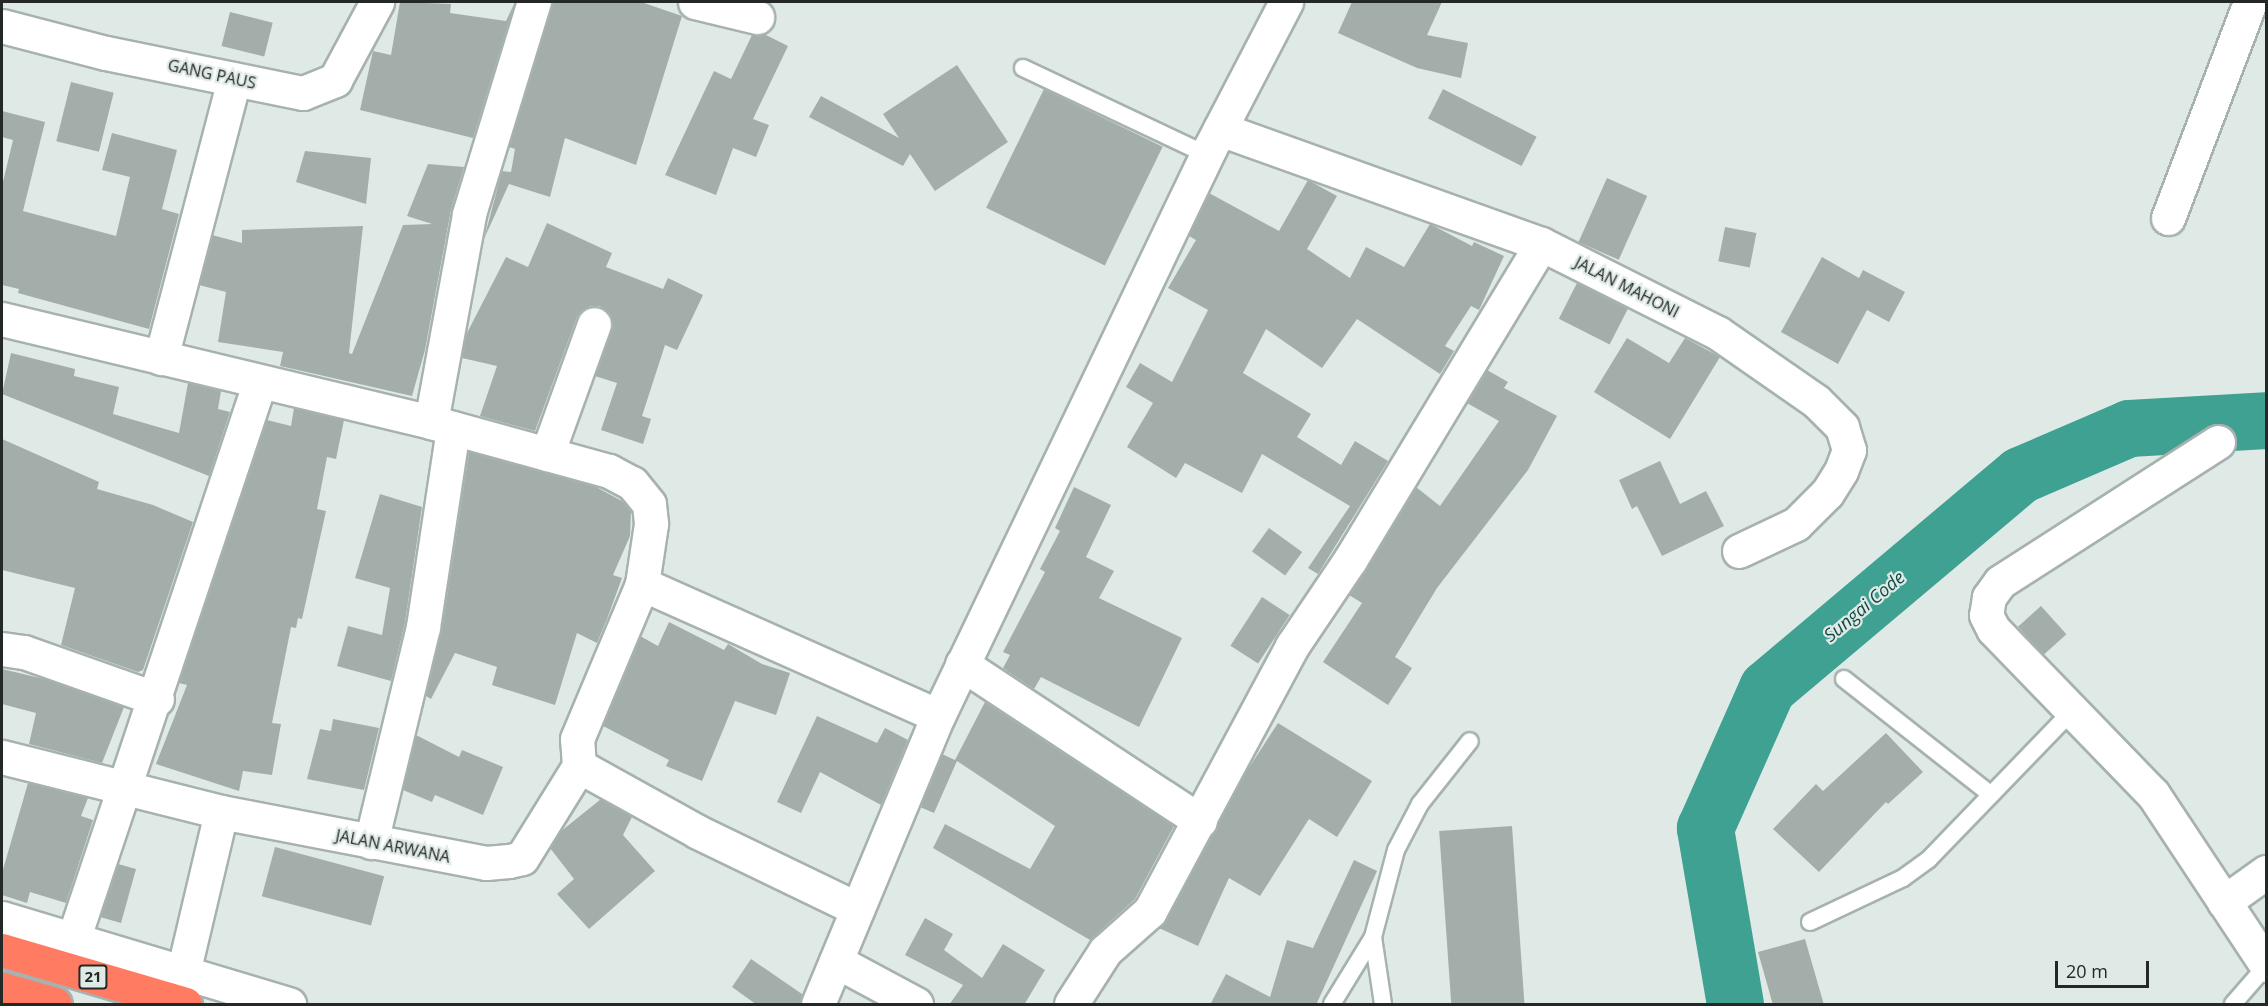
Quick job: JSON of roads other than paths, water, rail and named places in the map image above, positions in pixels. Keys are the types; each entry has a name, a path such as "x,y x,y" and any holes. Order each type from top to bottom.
{"highway":[{"name":"21","path":"2,950 184,989"},
{"path":"2,988 56,1005"}],"street":[{"name":"GANG PAUS","path":"2,26 303,93 335,80 377,2"},
{"path":"370,842 423,627 442,425 468,214 534,2"},
{"path":"695,2 757,17"},
{"path":"818,1005 938,716 962,664 1214,142 1286,2"},
{"path":"2168,218 2250,2"},
{"path":"161,358 234,78"},
{"name":"JALAN MAHONI","path":"1214,142 1541,244 1719,333 1773,368 1842,427 1849,450 1827,493 1796,524 1739,551"},
{"path":"1071,1005 1105,951 1150,911 1292,646 1350,560 1541,244"},
{"path":"2,320 442,425 609,471 632,483 649,504 651,524 642,584 577,739 579,766 698,832 857,909"},
{"path":"547,454 594,324"},
{"path":"73,940 157,699 260,381"},
{"path":"2218,442 2132,494 2080,534 2000,582 1989,597 1986,615 1993,629 2153,794 2266,966"},
{"path":"642,584 938,716"},
{"path":"2,649 24,652 157,699"},
{"path":"962,664 1200,821"},
{"name":"JALAN ARWANA","path":"2,757 221,812 486,863 522,858 579,766"},
{"path":"184,989 221,812"},
{"path":"2224,902 2266,872"},
{"path":"2,918 73,940 184,989 289,1005"},
{"path":"836,961 916,1005"}],"lane":[{"path":"1023,68 1214,142"},
{"path":"1844,679 1989,793"},
{"path":"1810,922 1904,878 1929,859 1989,793 2073,710"},
{"path":"1332,1005 1373,937 1396,850 1420,804 1470,741"},
{"path":"1373,937 1383,1005"},
{"path":"2233,1005 2266,966"}],"waterway":[{"name":"Sungai Code","path":"1735,1004 1705,828 1767,688 2020,475 2129,428 2266,420"}]}
